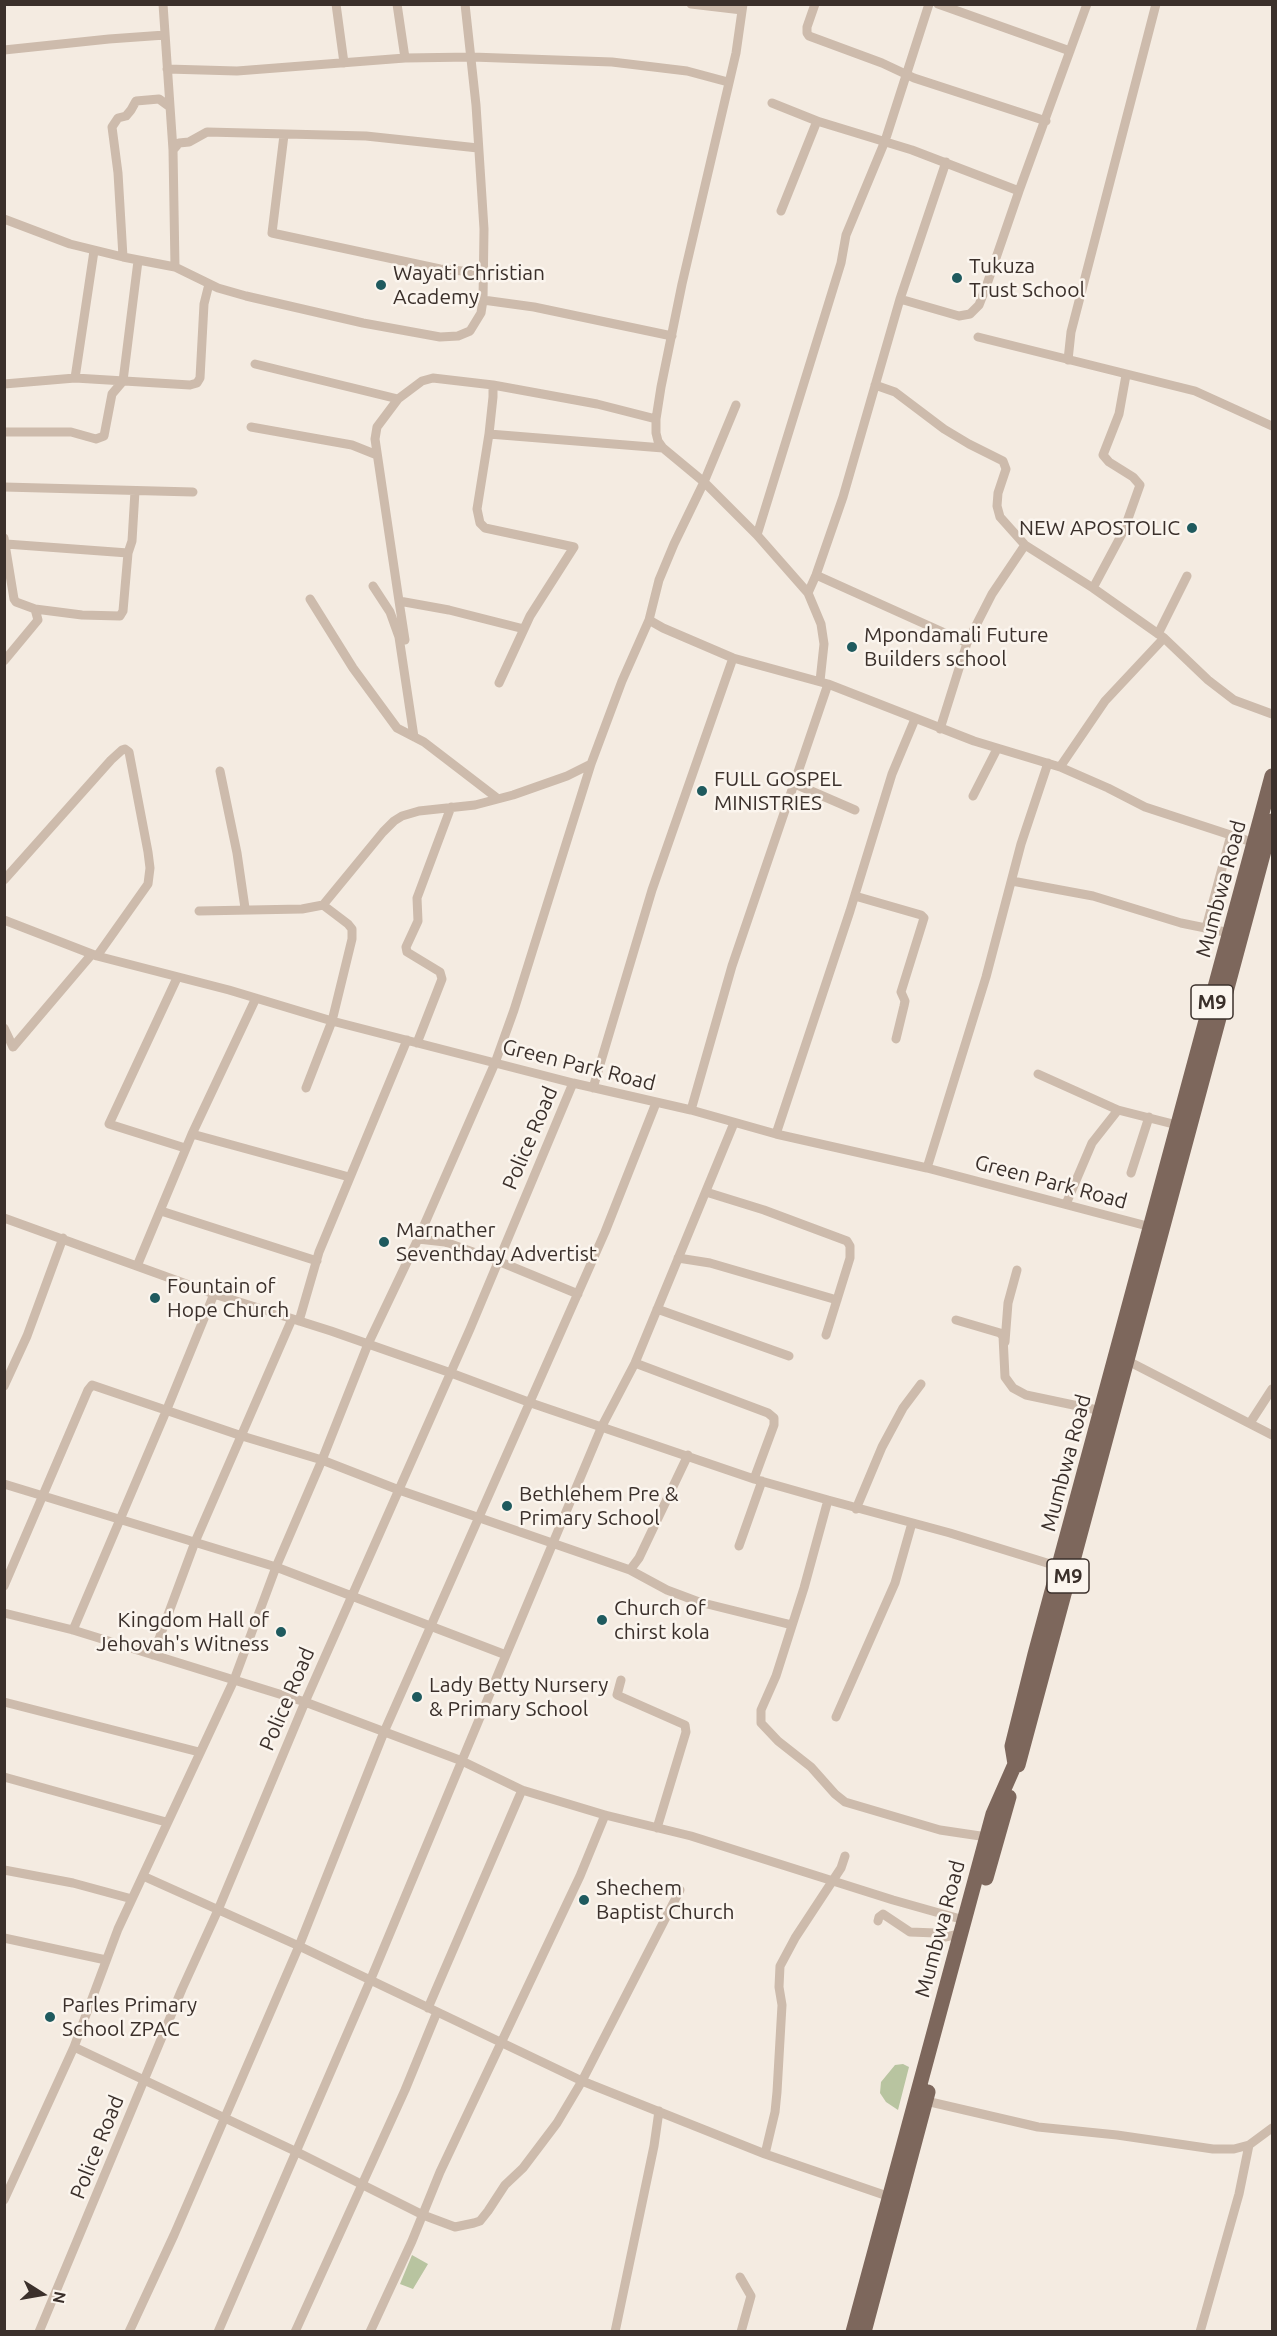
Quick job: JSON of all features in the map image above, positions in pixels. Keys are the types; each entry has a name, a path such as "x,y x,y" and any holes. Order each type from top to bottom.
{"main road":[{"name":"Mumbwa Road","path":"853,2331 926,2101 1094,1460 1260,844 1272,776"},
{"name":"Mumbwa Road","path":"864,2331 894,2198 962,1927 993,1814 1015,1764 1012,1746 1060,1567 1094,1460 1102,1411 1122,1358 1151,1227 1184,1126 1230,933 1260,844 1272,821"}],"street":[{"path":"163,4 173,150 175,267"},
{"path":"336,4 344,63"},
{"path":"398,4 405,58"},
{"path":"4,219 94,251 175,267 209,284 246,296 363,323 440,337 458,336 470,332 481,313 485,273 477,105 465,4"},
{"path":"691,4 743,7 736,53 672,336 656,419 658,441 663,448 704,482 757,535 808,593 821,624 824,644 824,682 795,784 732,966 691,1110"},
{"path":"815,4 807,27 809,36 908,75 1046,121"},
{"path":"757,535 841,263 846,235 885,141 929,4"},
{"path":"938,4 1070,51"},
{"path":"900,299 959,316 970,314 979,305 1087,4"},
{"path":"1068,360 1071,332 1156,4"},
{"path":"4,50 165,35"},
{"path":"167,69 237,71 405,58 472,57 612,62 687,71 728,82"},
{"path":"123,258 118,173 112,127 118,118 126,116 136,101 159,99 170,107"},
{"path":"772,103 817,121 946,162 1019,191"},
{"path":"782,211 817,121"},
{"path":"173,150 179,143 189,142 207,132 366,136 478,148"},
{"path":"284,135 272,233 440,269 485,273"},
{"path":"808,593 843,497 900,299 946,162"},
{"path":"75,378 94,251"},
{"path":"4,432 71,432 96,439 104,436 112,394 123,381 138,261"},
{"path":"4,384 75,378 190,385 197,383 200,378 204,304 209,284"},
{"path":"483,300 534,307 672,336"},
{"path":"978,337 1195,391 1220,400 1272,426"},
{"path":"255,364 398,399"},
{"path":"1093,588 1124,530 1140,485 1133,477 1109,462 1103,455 1119,414 1126,375"},
{"path":"411,679 375,440 378,427 398,399 422,381 433,378 492,385 597,404 656,419"},
{"path":"492,385 494,397 477,509 480,523 485,528 574,547 530,616 499,683"},
{"path":"876,385 895,392 944,429 1003,461 1006,469 998,493 997,506 1000,517 1025,545 1093,588 1161,636 1208,680 1234,700 1272,714"},
{"path":"4,2200 74,2048 106,1960 166,1822 234,1680 276,1567 368,1344 418,1239 495,1063 514,1010 591,764 622,681 649,620 667,562 736,405"},
{"path":"251,427 352,445 377,455"},
{"path":"489,434 663,448"},
{"path":"4,488 194,492"},
{"path":"128,553 5,541 16,602 35,609 82,615 120,616 123,611 128,553 132,541 135,491"},
{"path":"940,729 967,643 992,594 1025,545"},
{"path":"816,575 967,643"},
{"path":"1060,767 1105,701 1161,636 1187,576"},
{"path":"373,586 390,612 399,637 414,737"},
{"path":"310,599 353,668 397,728 424,742 497,798"},
{"path":"399,601 449,610 524,629"},
{"path":"4,661 38,620 35,609"},
{"path":"649,620 733,658 824,682 940,729 997,749 1060,767 1146,807 1260,844"},
{"path":"593,1088 652,890 733,658"},
{"path":"776,1134 855,896 892,774 915,719"},
{"path":"973,796 997,749"},
{"path":"4,880 111,760 122,750 129,752 148,852 150,868 148,884 95,955 13,1047 4,1028"},
{"path":"927,1168 986,977 1021,844 1048,763"},
{"path":"199,911 245,908 302,909 323,905 351,868 394,821 419,811 475,805 513,795 567,776 591,764"},
{"path":"220,771 237,853 245,908"},
{"path":"795,784 855,810"},
{"path":"417,1043 442,979 440,972 407,952 406,946 418,921 417,898 451,807"},
{"path":"1206,928 1231,835"},
{"path":"1012,881 1093,896 1159,917 1230,933"},
{"path":"855,896 921,915 924,918 901,992 904,1006 896,1039"},
{"path":"306,1088 332,1020 352,939 352,929 323,905"},
{"name":"Green Park Road","path":"4,920 95,955 417,1043 593,1088 691,1110 776,1134 927,1168 1151,1227"},
{"path":"177,978 110,1124 185,1148"},
{"path":"137,1266 185,1148 256,998"},
{"path":"153,1655 195,1542 296,1320 349,1177 407,1040"},
{"path":"1038,1074 1118,1110 1184,1126"},
{"name":"Police Road","path":"39,2331 143,2080 218,1910 305,1702 451,1373 573,1083"},
{"path":"129,2331 299,1946 384,1732 531,1403 656,1103"},
{"path":"1066,1204 1092,1143 1118,1110"},
{"path":"1131,1173 1149,1117"},
{"path":"218,2331 370,1981 602,1426 635,1363 734,1123"},
{"path":"192,1134 349,1177"},
{"path":"706,1192 764,1210 847,1241 850,1246 850,1258 826,1335"},
{"path":"161,1211 317,1261"},
{"path":"4,1218 214,1294 368,1344 531,1403 758,1480 1060,1567"},
{"path":"4,1386 27,1336 63,1238"},
{"path":"418,1239 445,1242 578,1294"},
{"path":"678,1258 710,1263 837,1300"},
{"path":"1017,1270 1008,1303 1005,1377 1013,1388 1026,1395 1102,1411"},
{"path":"73,1630 214,1294"},
{"path":"657,1309 789,1356"},
{"path":"956,1320 1000,1334 1005,1342"},
{"path":"1122,1358 1272,1435"},
{"path":"635,1363 768,1413 774,1418 774,1425 739,1546"},
{"path":"856,1509 882,1447 903,1408 921,1384"},
{"path":"4,1586 92,1385 242,1436 322,1460 399,1490 630,1570 667,1590 699,1602 792,1625"},
{"path":"1250,1423 1272,1389"},
{"path":"630,1570 639,1558 688,1455"},
{"path":"4,1484 276,1567 506,1656"},
{"path":"828,1500 776,1676 761,1710 761,1723 778,1741 812,1767 845,1802 940,1830 987,1837"},
{"path":"836,1717 895,1583 912,1523"},
{"path":"4,1613 73,1630 305,1702 462,1761 522,1790 605,1815 691,1836 833,1881 962,1927"},
{"path":"621,1680 617,1695 685,1725 686,1732 657,1828"},
{"path":"4,1702 199,1752"},
{"path":"4,1777 166,1822"},
{"path":"296,2331 362,2184 522,1790"},
{"path":"370,2331 500,2041 580,1876 605,1815"},
{"path":"765,2154 775,2112 777,2092 782,2005 779,1987 780,1966 795,1938 833,1881 845,1856"},
{"path":"4,1870 73,1883 132,1899"},
{"path":"143,1876 299,1946 582,2081 765,2154 894,2198"},
{"path":"74,2048 297,2152 423,2215 455,2227 480,2221 505,2185 539,2148 582,2081 680,1890"},
{"path":"878,1921 883,1914 910,1932 936,1933 945,1937 962,1927"},
{"path":"4,1938 106,1960"},
{"path":"926,2101 1038,2127 1129,2136 1213,2149 1234,2149 1249,2145 1272,2128"},
{"path":"615,2331 654,2146 659,2111"},
{"path":"1200,2331 1239,2194 1249,2145"},
{"path":"740,2277 751,2296 741,2331"}],"green space":[{"path":"903,2064 909,2067 898,2110 886,2102 880,2093 881,2082 895,2065"},
{"path":"412,2255 428,2264 413,2289 400,2284"}],"place":[{"name":"Tukuza Trust School","path":"957,278"},
{"name":"Wayati Christian Academy","path":"381,285"},
{"name":"NEW APOSTOLIC","path":"1192,528"},
{"name":"Mpondamali Future Builders school","path":"852,647"},
{"name":"FULL GOSPEL MINISTRIES","path":"702,791"},
{"name":"Marnather Seventhday Advertist","path":"384,1242"},
{"name":"Fountain of Hope Church","path":"155,1298"},
{"name":"Bethlehem Pre & Primary School","path":"507,1506"},
{"name":"Church of chirst kola","path":"602,1620"},
{"name":"Kingdom Hall of Jehovah's Witness","path":"281,1632"},
{"name":"Lady Betty Nursery & Primary School","path":"417,1697"},
{"name":"Shechem Baptist Church","path":"584,1900"},
{"name":"Parles Primary School ZPAC","path":"50,2017"}]}
